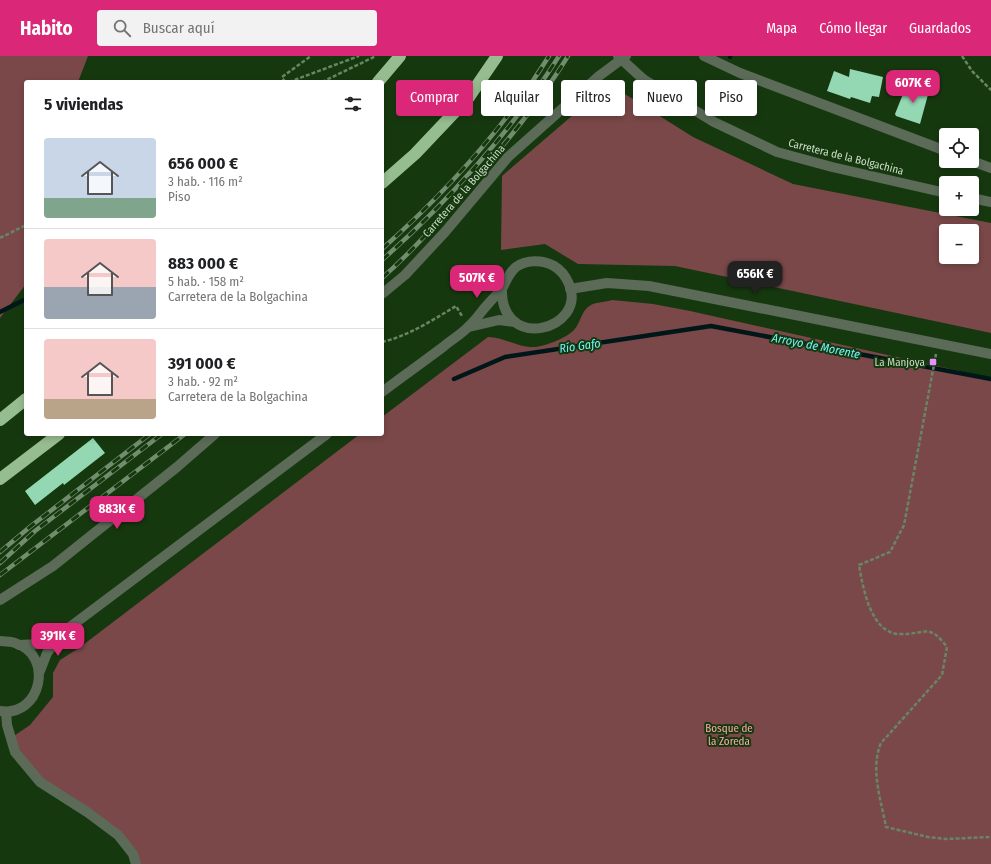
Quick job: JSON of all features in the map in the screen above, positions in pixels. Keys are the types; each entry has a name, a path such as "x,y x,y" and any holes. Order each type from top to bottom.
{"highway":[{"path":"384,181 415,154 469,97 497,56"},
{"path":"380,80 399,58"},
{"path":"0,420 24,401"},
{"path":"0,479 56,436"}],"street":[{"name":"Carretera de la Bolgachina","path":"618,56 643,79 714,122 777,152 832,167 939,190"},
{"name":"Carretera de la Bolgachina","path":"384,292 405,275 440,237 508,157 599,76 626,56"},
{"path":"704,56 740,73 939,148"},
{"path":"979,164 991,168"},
{"path":"979,199 991,202"},
{"path":"384,391 469,327 502,287 507,276 517,267 528,262 542,261 555,266 565,276 570,288 570,301 566,313 555,324 543,329 525,328 515,322 506,313 502,300 502,287"},
{"path":"570,288 607,283 648,286 991,354"},
{"path":"469,327 499,320 515,322"},
{"path":"0,600 53,566 177,467 213,436"},
{"path":"19,645 40,644 62,634 324,436"},
{"path":"62,634 47,653 40,671 38,688 31,700 22,708 3,712 15,752 40,782 87,812 118,835 133,854 136,864"},
{"path":"0,641 15,642 33,655 40,671"}],"path":[{"path":"284,80 282,77 311,56"},
{"path":"294,80 359,56"},
{"path":"326,80 368,58 376,56"},
{"path":"962,56 972,71 991,90"},
{"path":"0,238 24,226"},
{"path":"384,342 392,340 429,323 456,306 469,327"},
{"path":"935,357 904,525 890,552 859,565 864,594 880,625 887,631 901,635 922,630 931,631 947,647 945,664 942,675 881,743 876,755 876,778 886,827 928,837 946,839 991,837"}],"green space":[{"path":"0,56 88,56 79,80 24,80 24,287 0,318"},
{"path":"625,94 633,99 633,116 660,116 693,137 793,184 939,213 939,216 955,216 991,223 991,333 675,266 578,264 545,244 501,250 502,176 572,116 625,116"},
{"name":"Bosque de la Zoreda","path":"612,300 653,304 690,311 991,378 991,864 136,864 118,835 40,782 11,738 30,725 53,697 53,673 60,660 79,648 357,436 384,436 384,415 488,337 494,337 529,347 545,345 561,339 574,330 585,310 596,303"}],"building":[{"path":"850,69 883,77 879,97 872,96 870,103 851,97 850,99 827,91 834,71 849,77"},
{"path":"907,84 929,91 920,124 896,116 895,114"},
{"path":"93,438 105,453 64,485 63,483 35,505 25,491"}],"waterway":[{"name":"Río Gafo","path":"0,312 24,300"},
{"name":"Arroyo de Morente","path":"454,379 505,357 711,326 991,379"}],"railway":[{"path":"384,247 428,206 493,134 532,82 549,56"},
{"path":"384,258 431,214 478,164 521,111 559,56"},
{"path":"384,276 407,255 487,165 512,135 568,56"},
{"path":"0,552 31,526 147,436"},
{"path":"0,563 35,531 159,436"},
{"path":"0,575 182,436"}],"place":[{"name":"La Manjoya","path":"933,362"}]}
